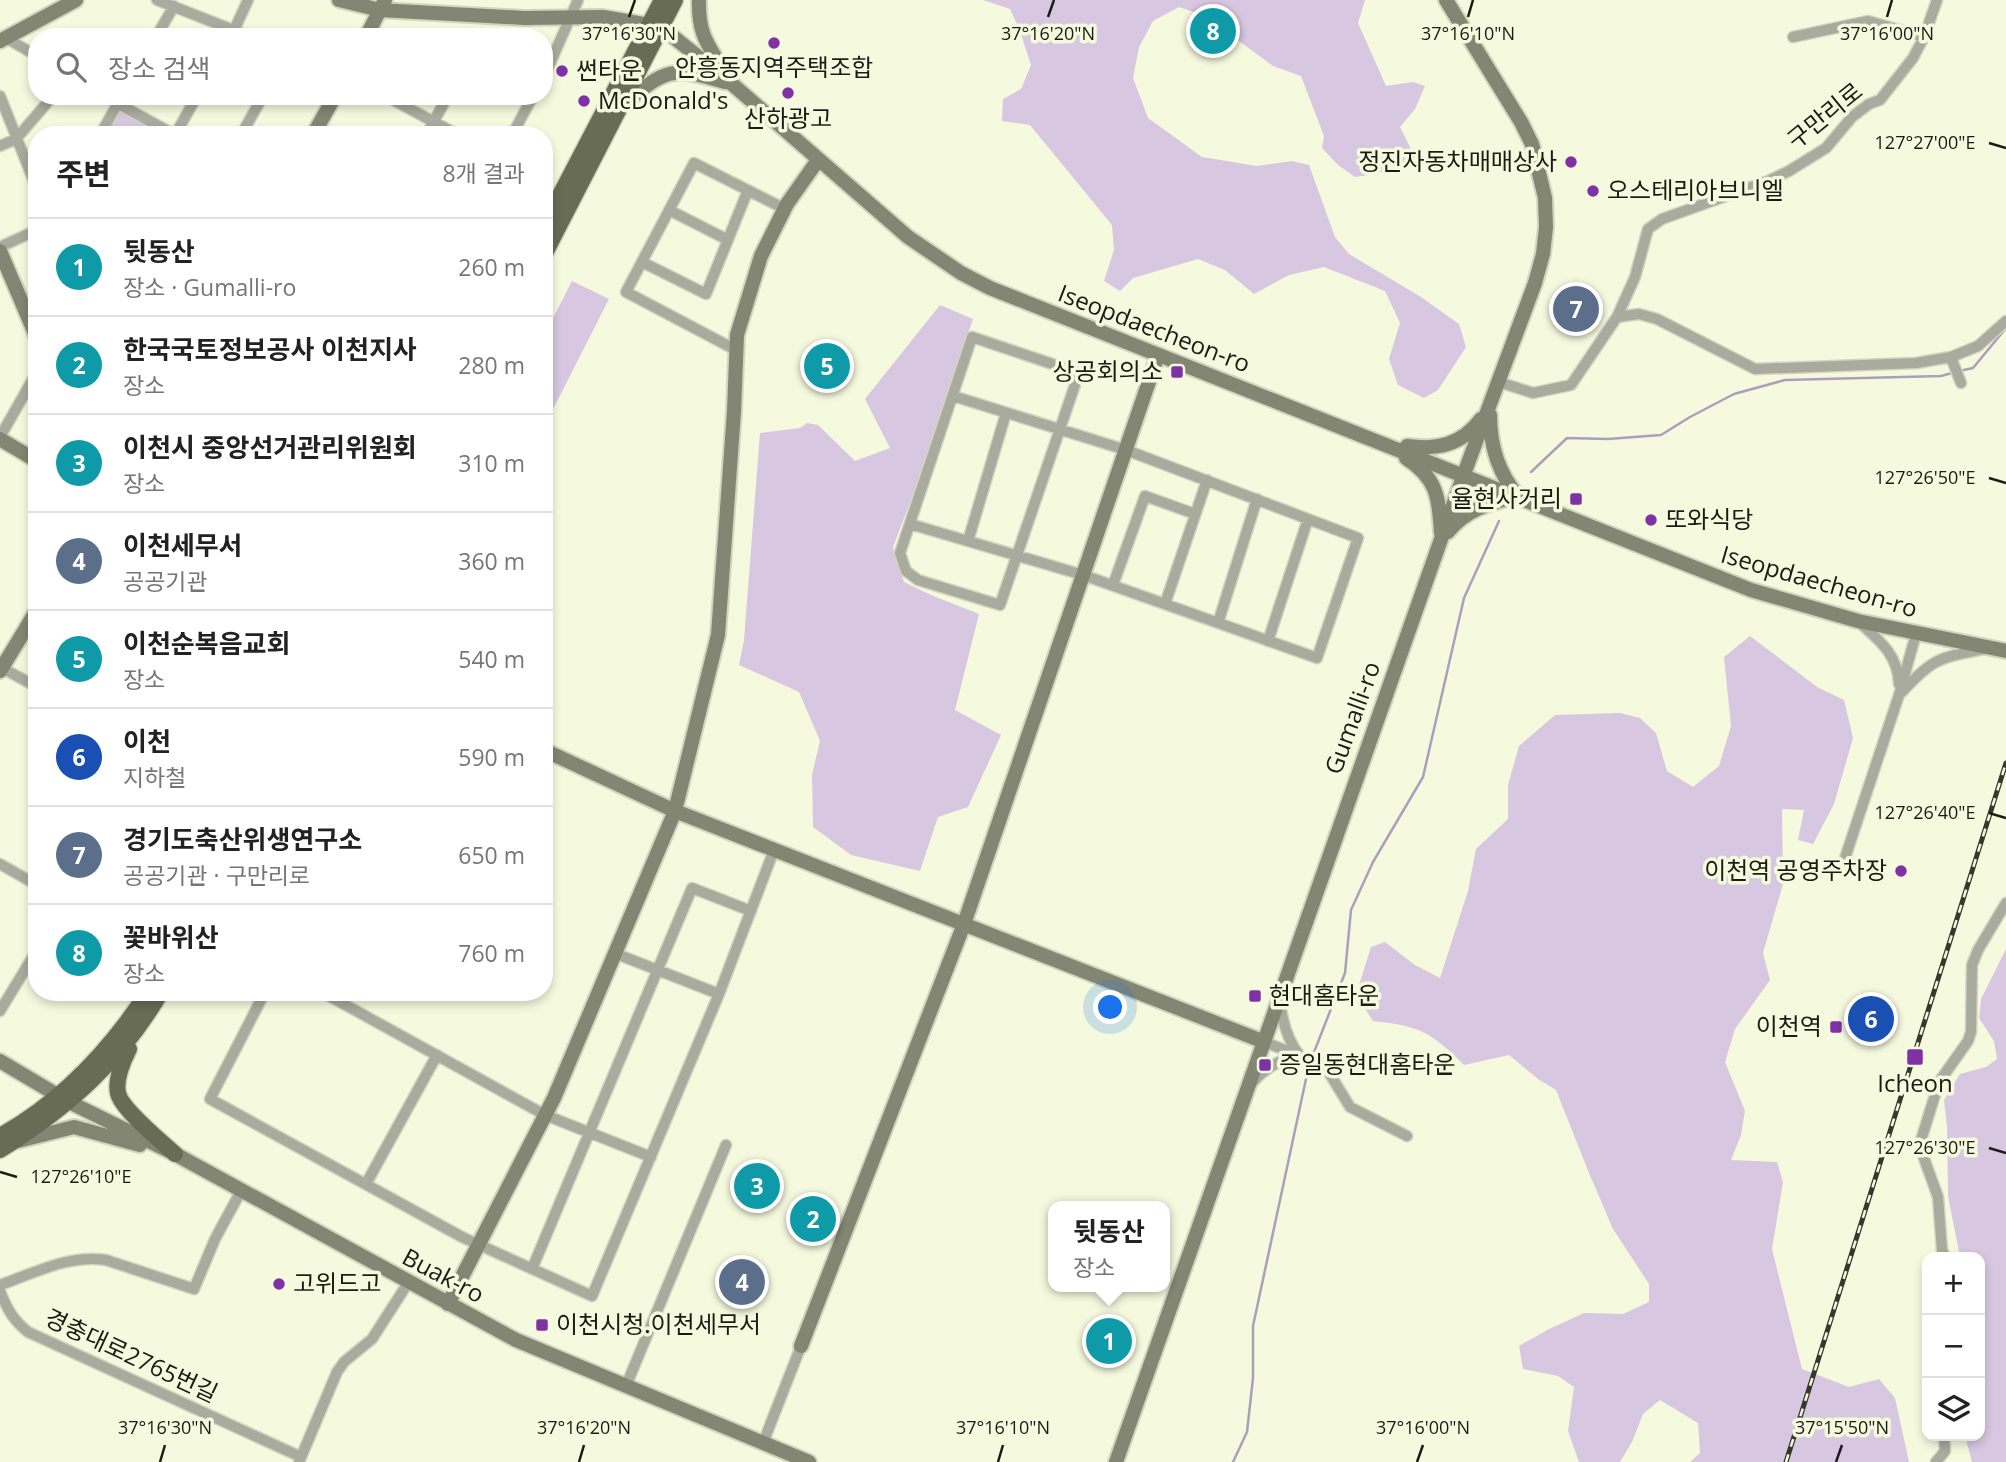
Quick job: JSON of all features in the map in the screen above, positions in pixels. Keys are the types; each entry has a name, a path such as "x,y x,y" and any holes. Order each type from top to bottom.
{"main road":[{"path":"553,238 622,105 655,26 662,0"},
{"path":"553,210 655,26 676,0"},
{"path":"64,1099 107,1048 141,1001"},
{"path":"156,1001 124,1060 118,1081 118,1095 125,1106 175,1154"},
{"path":"4,1143 118,1055 140,1027"}],"street":[{"path":"3,39 76,0"},
{"path":"157,0 222,28"},
{"path":"235,28 248,0"},
{"path":"339,0 524,18 598,17 655,26"},
{"path":"553,57 580,0 598,17"},
{"path":"699,0 699,27 704,41 732,84"},
{"name":"Gumalli-ro","path":"1116,1462 1262,1041 1464,474 1535,284 1543,254 1545,198 1536,157 1521,122 1446,0"},
{"name":"구만리로","path":"1499,382 1533,393 1571,385 1617,317 1634,277 1648,229 1662,219 1768,181 1826,148 1852,117 1869,104 1880,100 1918,51 1937,0"},
{"path":"161,28 174,5"},
{"path":"370,28 382,5"},
{"path":"1793,37 1868,22 1924,37"},
{"name":"Iseopdaecheon-ro","path":"655,26 732,84 908,237 961,273 1022,301 1464,474 1740,586 1858,621 2006,651"},
{"path":"3,39 28,52"},
{"path":"622,105 649,84 677,71 732,84"},
{"path":"0,96 28,168"},
{"path":"0,146 16,139 45,105"},
{"path":"105,126 117,105"},
{"path":"128,105 161,126"},
{"path":"180,126 192,105"},
{"path":"246,126 257,105"},
{"path":"318,126 330,105"},
{"path":"403,105 443,126"},
{"path":"431,126 443,105"},
{"path":"517,126 528,105"},
{"path":"448,1304 545,1115 676,811 718,635 737,335 761,256 785,209 818,160"},
{"path":"736,350 626,292 694,163 785,209"},
{"path":"642,262 706,294 748,190"},
{"path":"669,210 728,240"},
{"path":"28,235 0,249 28,316"},
{"path":"1617,317 1639,314 1657,319 1755,369 1916,363 1951,357 1978,346 2006,321"},
{"path":"972,337 1079,373 1061,430 1000,606 918,580 906,571 900,553 972,337"},
{"path":"764,1443 964,924 1158,355"},
{"path":"1952,360 1961,383"},
{"path":"28,388 0,438 28,455"},
{"path":"910,524 1083,575 1317,658 1358,538 1126,450 953,396"},
{"path":"1384,443 1427,449 1446,445 1459,440 1474,428 1489,408"},
{"path":"1441,541 1455,522 1468,513 1518,496 1504,478 1495,454 1490,434 1489,408"},
{"path":"968,541 1006,413"},
{"path":"1384,443 1421,468 1431,480 1440,511 1441,541"},
{"path":"1165,604 1207,480"},
{"path":"1113,585 1145,496 1195,514"},
{"path":"1218,623 1257,499"},
{"path":"1268,641 1308,519"},
{"path":"1858,621 1891,652 1898,671 1899,695"},
{"path":"28,625 1,669 28,682"},
{"path":"1845,858 1899,695 1916,634"},
{"path":"1899,695 1927,665 1940,659 1988,648"},
{"path":"553,754 676,811 1321,1064 1350,1107 1407,1136"},
{"path":"260,1001 210,1099 462,1237 592,1296 719,994 774,850"},
{"path":"0,864 28,880"},
{"path":"533,1269 692,888 751,911"},
{"path":"1943,1252 1938,1198 1921,1150 1921,1140 1939,1082 1968,1041 1971,1032 1972,965 2006,903"},
{"path":"614,953 719,994"},
{"path":"0,1011 28,965"},
{"path":"1280,993 1286,1031 1299,1056"},
{"path":"338,1001 545,1115 650,1157"},
{"path":"366,1184 437,1055"},
{"path":"1245,1091 1261,1073 1286,1058 1299,1056"},
{"name":"Buak-ro","path":"0,1061 64,1099 175,1154 516,1340 809,1462"},
{"path":"4,1143 74,1127 175,1154"},
{"path":"626,1386 726,1145"},
{"path":"0,1285 77,1259 92,1257 194,1289 215,1239 241,1191"},
{"path":"300,1459 337,1372 344,1362 372,1339 408,1283"},
{"name":"경충대로2765번길","path":"0,1291 9,1313 16,1323 28,1332 300,1459"},
{"path":"1936,1462 1945,1451 1944,1441"}],"shaded area":[{"path":"983,0 1365,0 1358,23 1386,86 1413,82 1425,86 1415,109 1400,127 1417,161 1355,177 1338,165 1322,148 1324,136 1301,76 1273,66 1205,16 1179,7 1153,21 1139,47 1133,78 1148,118 1202,157 1257,166 1292,161 1309,165 1335,237 1349,254 1421,297 1459,324 1466,347 1438,390 1424,398 1398,385 1389,359 1400,323 1385,291 1324,267 1289,275 1254,294 1225,270 1198,259 1133,278 1120,291 1104,281 1114,250 1112,225 1030,125 1002,121 1003,99 1021,89 1031,65 1010,9"},
{"path":"119,108 150,126 109,126"},
{"path":"572,281 609,299 553,409 553,318"},
{"path":"940,305 973,319 893,547 904,582 979,614 955,710 1001,735 968,807 938,817 920,871 851,855 813,827 812,775 820,741 799,692 739,665 744,640 760,433 800,428 807,423 818,425 855,461 890,448 865,399"},
{"path":"1750,636 1817,687 1844,700 1853,738 1834,804 1813,844 1798,840 1804,810 1782,809 1783,884 1763,953 1770,980 1735,1029 1725,1062 1745,1111 1741,1135 1731,1160 1777,1162 1783,1182 1772,1249 1802,1369 1849,1387 1879,1379 1895,1398 1909,1462 1690,1462 1700,1453 1698,1423 1660,1400 1643,1414 1632,1442 1620,1462 1579,1462 1568,1431 1574,1387 1558,1376 1523,1369 1519,1346 1584,1313 1623,1314 1649,1302 1649,1284 1613,1229 1556,1090 1509,1055 1464,1065 1424,1032 1402,1025 1373,1021 1356,995 1371,947 1385,942 1415,965 1440,978 1468,891 1476,849 1508,819 1508,785 1519,746 1555,715 1620,713 1640,718 1656,733 1667,771 1693,787 1719,766 1731,726 1724,657"},
{"path":"2006,949 2006,1462 1972,1462 1966,1441 1985,1441 1985,1252 1959,1252 1948,1196 1944,1100 1960,1074 1986,1067 1997,1059 1994,1041 1979,1018 1981,999"}],"waterway":[{"path":"1959,371 1973,368 2006,328"},
{"path":"1531,472 1567,438 1608,439 1661,435 1734,394 1785,380 1941,376 1952,373"},
{"path":"1233,1462 1247,1432 1253,1378 1253,1326 1309,1065 1345,973 1351,910 1373,862 1423,777 1464,598 1499,521"}],"railway":[{"path":"1786,1462 2006,763"}],"place":[{"name":"꽃바위산","path":"1213,31"},
{"name":"안흥동지역주택조합","path":"774,43"},
{"name":"썬타운","path":"562,71"},
{"name":"산하광고","path":"788,93"},
{"name":"McDonald's","path":"584,101"},
{"name":"정진자동차매매상사","path":"1571,162"},
{"name":"오스테리아브니엘","path":"1593,191"},
{"name":"경기도축산위생연구소","path":"1576,309"},
{"name":"이천순복음교회","path":"827,366"},
{"name":"상공회의소","path":"1177,372"},
{"name":"율현사거리","path":"1576,499"},
{"name":"또와식당","path":"1651,520"},
{"name":"이천역 공영주차장","path":"1901,871"},
{"name":"현대홈타운","path":"1255,996"},
{"name":"이천","path":"1871,1019"},
{"name":"이천역","path":"1836,1027"},
{"name":"Icheon","path":"1915,1057"},
{"name":"증일동현대홈타운","path":"1265,1065"},
{"name":"이천시 중앙선거관리위원회","path":"757,1186"},
{"name":"한국국토정보공사 이천지사","path":"813,1219"},
{"name":"이천세무서","path":"742,1282"},
{"name":"고위드고","path":"279,1284"},
{"name":"이천시청.이천세무서","path":"542,1325"},
{"name":"뒷동산","path":"1109,1341"}]}
